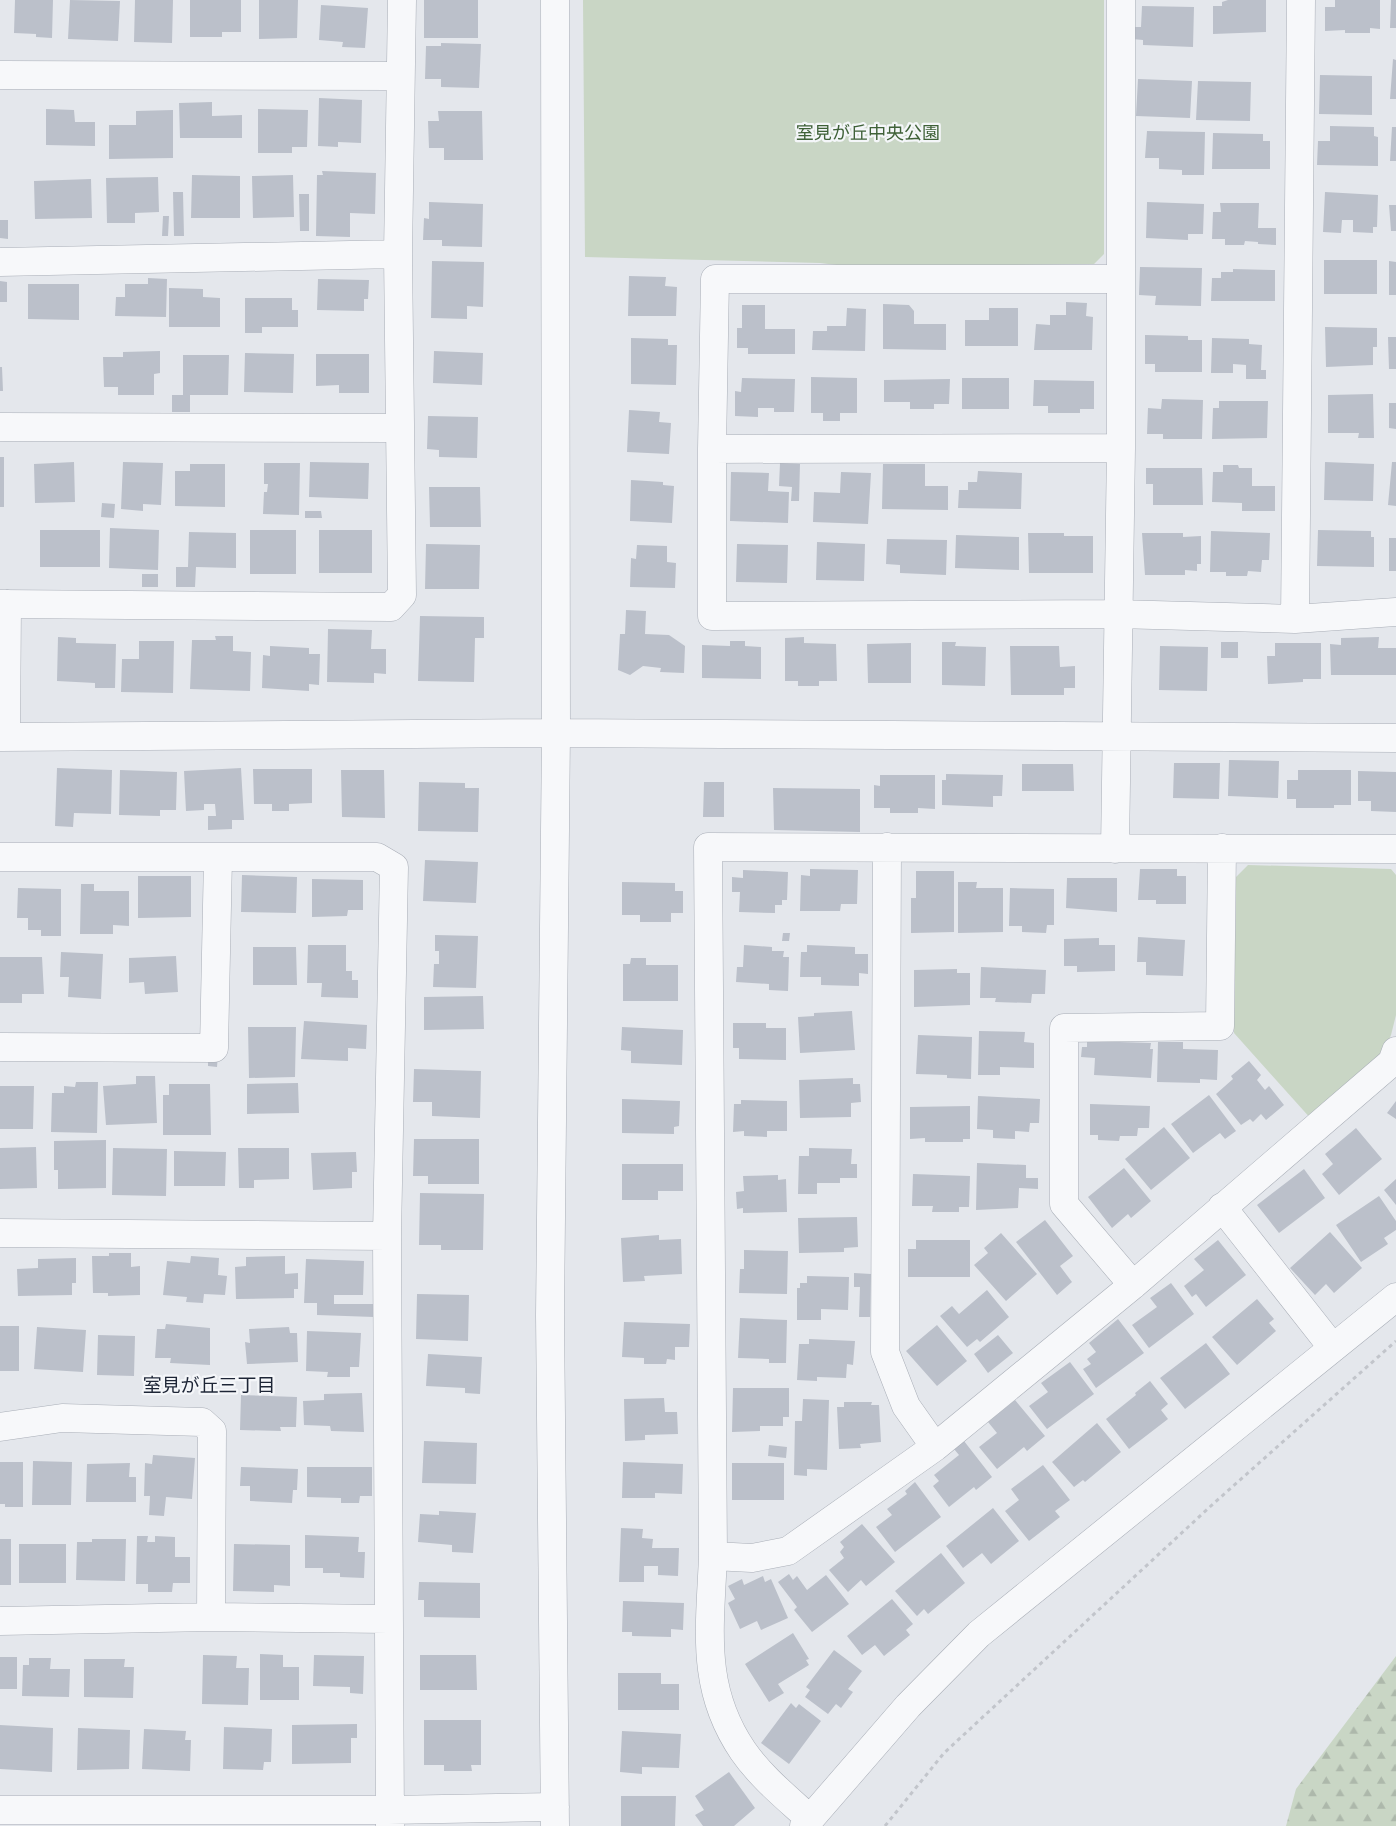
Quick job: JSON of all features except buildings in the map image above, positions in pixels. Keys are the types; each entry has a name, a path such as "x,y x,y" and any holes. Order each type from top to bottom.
{"street":[{"path":"402,0 398,254 402,595 391,607 3,604 3,737 556,733 1396,738"},
{"path":"0,1810 390,1818 555,1817 550,1315 556,733 555,0"},
{"path":"1115,849 1115,735 1121,448 1121,0"},
{"path":"1294,619 1301,0"},
{"path":"0,75 400,76"},
{"path":"0,262 398,254"},
{"path":"1120,278 715,279 712,616 1117,614 1294,619 1396,612"},
{"path":"0,427 400,428"},
{"path":"712,449 1121,448"},
{"path":"1396,849 708,847 713,1556 710,1641 712,1681 724,1719 744,1752 807,1823 908,1706 979,1634 1396,1297"},
{"path":"887,848 885,1352 906,1406 935,1447"},
{"path":"1132,1285 1064,1204 1064,1028 1220,1026 1222,848"},
{"path":"0,857 377,857 394,867 387,1236 390,1818"},
{"path":"0,1046 214,1048 218,858"},
{"path":"713,1556 752,1558 788,1552 935,1447 1132,1285 1392,1062 1396,1051"},
{"path":"1222,1207 1333,1348"},
{"path":"0,1233 387,1236"},
{"path":"0,1427 62,1418 202,1422 212,1431 211,1617"},
{"path":"0,1621 211,1617 388,1619"}],"path":[{"path":"885,1826 944,1753 1220,1498 1396,1340"}],"green space":[{"name":"室見が丘中央公園","path":"583,0 1104,0 1104,254 1094,264 853,267 820,263 585,257"},
{"path":"1248,865 1391,869 1396,875 1396,1015 1391,1035 1380,1060 1312,1120 1234,1033 1236,877"},
{"path":"1396,1656 1396,1826 1286,1826 1296,1789"}],"district":[{"name":"室見が丘三丁目","path":"209,1385"}]}
